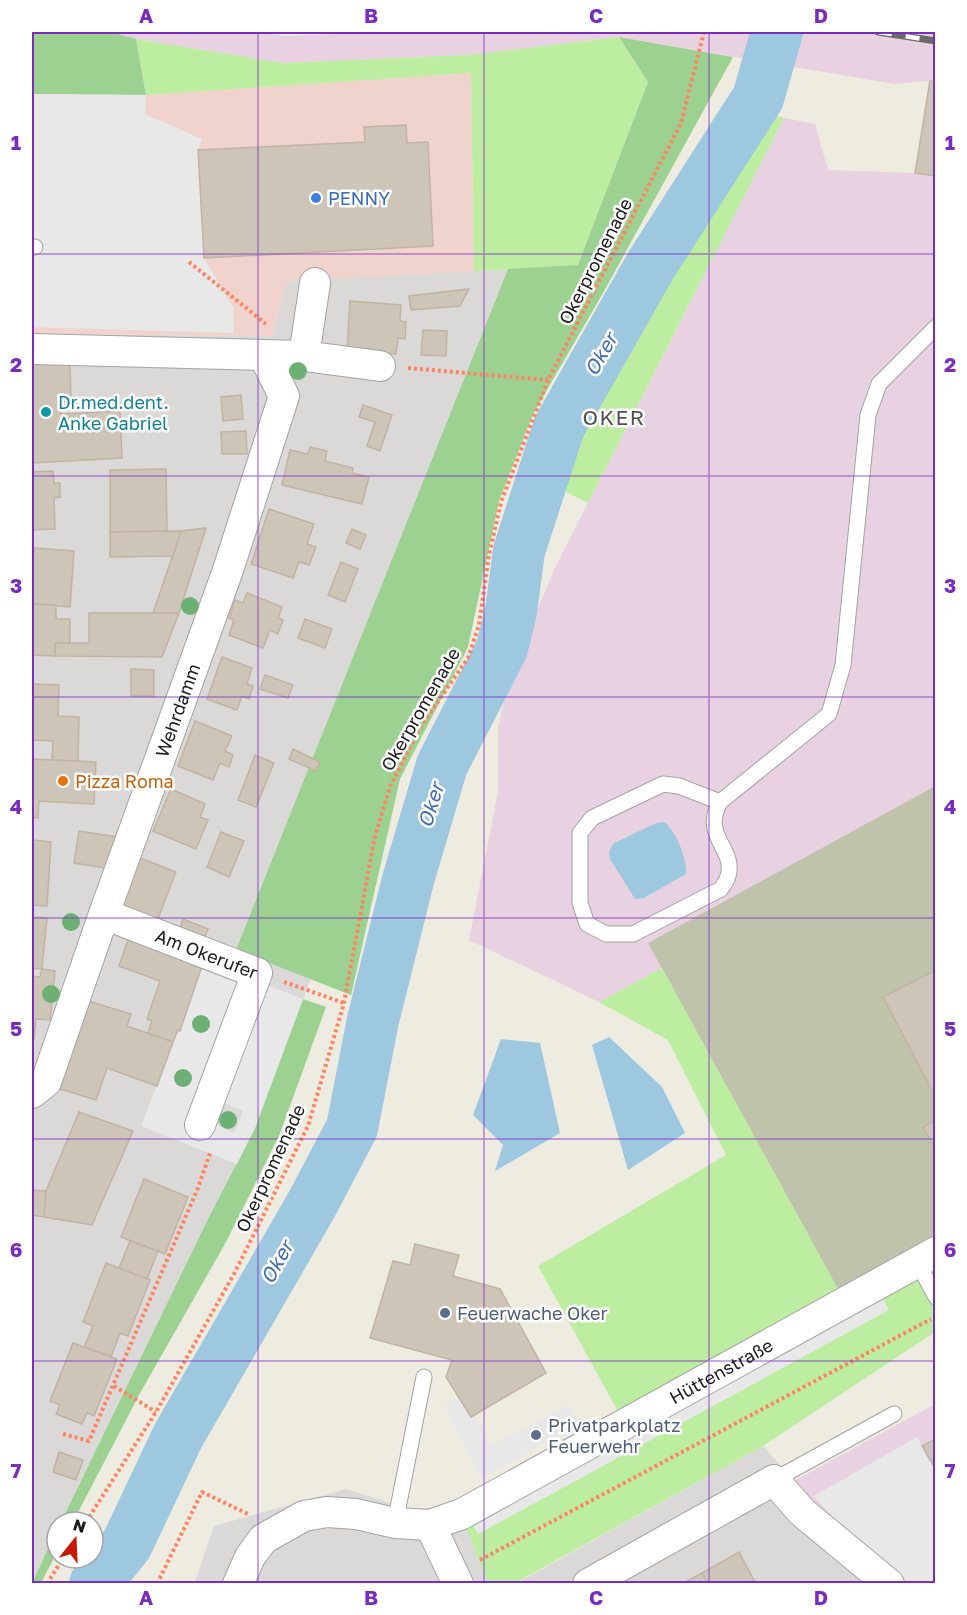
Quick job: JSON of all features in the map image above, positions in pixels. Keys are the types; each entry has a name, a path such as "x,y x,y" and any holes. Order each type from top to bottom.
{"street":[{"path":"304,356 315,283"},
{"path":"32,349 304,356 380,366"},
{"name":"Wehrdamm","path":"32,1093 46,1082 228,570 284,396 264,356"},
{"name":"Am Okerufer","path":"104,914 257,973 200,1125"},
{"name":"Hüttenstraße","path":"264,1526 327,1512 356,1514 395,1523 430,1525 462,1514 926,1257"},
{"path":"588,1584 774,1480 802,1512 889,1584"},
{"path":"430,1525 455,1579"},
{"path":"238,1584 250,1557 263,1539 264,1526"}],"lane":[{"path":"720,802 679,786 663,784 591,818 580,833 580,903 587,924 606,934 633,934 721,889 728,877 728,860 715,832 713,822 720,802 829,714 843,665 868,415 879,384 936,327"},
{"path":"926,1257 936,1297"},
{"path":"395,1523 424,1377"},
{"path":"774,1480 894,1414"}],"path":[{"name":"Okerpromenade","path":"94,1510 156,1412 234,1274 308,1126 344,1003 375,836 390,787 421,726 468,658 479,625 489,555 501,502 548,380 681,123 704,32"},
{"path":"189,262 267,325"},
{"path":"380,366 548,380"},
{"path":"257,973 344,1003"},
{"path":"63,1434 89,1442 114,1386 198,1188 212,1149 200,1125"},
{"path":"455,1579 936,1317"},
{"path":"114,1386 156,1412"},
{"path":"157,1584 202,1492 264,1526"},
{"path":"47,1584 56,1570"}],"shaded area":[{"path":"111,32 257,32 285,36 381,32 935,32 935,786 648,943 662,968 599,1002 469,940 498,792 498,728 511,670 556,566 784,118 815,124 828,170 915,173 929,81 894,84 619,37 468,55 282,63 136,39","holes":["664,822 686,873 645,898 614,843 656,823"]},
{"path":"471,73 474,271 287,281 272,336 32,334 32,94 146,95"},
{"path":"32,94 146,95 145,114 202,139 198,151 204,258 233,307 234,333 32,327"},
{"path":"508,269 237,950 311,978 255,1128 209,1217 67,1510 45,1510 45,1554 32,1582 32,334 272,336 287,281"},
{"path":"935,786 935,1268 851,1313 648,943"},
{"path":"204,960 303,999 255,1128 237,1164 141,1126 178,1030 180,1030","holes":["224,1103 243,1111 234,1133 217,1125"]},
{"path":"882,1297 889,1310 478,1534 471,1521"},
{"name":"Privatparkplatz Feuerwehr","path":"463,1395 492,1446 569,1404 579,1424 482,1479 444,1406"},
{"path":"935,1404 935,1583 902,1583 854,1547 794,1481"},
{"path":"917,1437 935,1470 935,1583 906,1583 857,1547 814,1496"},
{"path":"763,1446 854,1547 902,1584 515,1584"},
{"path":"346,1489 466,1527 488,1583 194,1584 214,1526"}],"green space":[{"path":"32,32 111,32 136,39 146,95 32,94"},
{"path":"619,37 648,82 578,266 474,271 471,73 146,95 136,39 283,63 468,55"},
{"path":"619,37 733,57 603,293 533,414 499,501 468,647 400,779 351,995 236,950 508,269 578,265 648,82"},
{"path":"742,107 784,118 588,503 560,489 575,441"},
{"path":"662,968 851,1313 935,1268 935,1332 763,1446 515,1583 488,1583 466,1527 625,1424 538,1266 726,1155 668,1040 599,1002"},
{"path":"303,999 326,1007 279,1136 226,1242 139,1395 79,1510 67,1510 209,1217 255,1128"},
{"path":"45,1555 45,1570 48,1570 41,1583 32,1583"}],"water":[{"path":"664,822 673,831 680,845 686,874 644,898 635,899 610,859 609,851 614,843 656,823"},
{"path":"609,1037 662,1087 685,1133 628,1170 592,1045"},
{"path":"501,1039 540,1043 560,1133 495,1171 503,1145 473,1115"}],"building":[{"path":"930,81 936,82 936,176 915,173"},
{"name":"PENNY","path":"406,125 407,143 428,142 433,246 204,258 198,150 365,142 364,127"},
{"path":"469,289 460,306 411,310 409,296"},
{"path":"350,301 401,305 400,321 406,322 405,339 398,338 396,354 347,351"},
{"path":"423,330 447,331 446,356 421,355"},
{"name":"Dr.med.dent. Anke Gabriel","path":"70,361 71,401 60,401 61,414 120,411 122,458 32,463 32,363"},
{"path":"241,395 243,419 223,421 221,397"},
{"path":"363,405 392,415 380,451 367,446 375,422 359,417"},
{"path":"246,431 247,454 222,454 221,432"},
{"path":"310,447 327,451 325,461 353,468 352,473 369,477 362,504 282,485 290,450 308,454"},
{"path":"166,469 167,531 110,532 110,470"},
{"path":"53,471 54,483 60,483 60,497 54,498 55,529 32,530 32,472"},
{"path":"269,509 314,524 307,544 316,547 309,565 299,562 293,578 251,564"},
{"path":"206,528 179,613 153,613 181,531"},
{"path":"352,529 366,535 360,549 346,543"},
{"path":"181,531 173,556 110,557 110,532"},
{"path":"34,548 74,551 70,607 32,604"},
{"path":"341,562 358,569 345,602 328,595"},
{"path":"247,593 282,607 278,618 283,620 278,634 270,630 263,648 229,635 234,620 229,618 235,600 243,603"},
{"path":"32,604 56,605 56,619 70,619 70,643 55,643 55,656 32,655"},
{"path":"89,613 179,613 162,657 55,656 55,643 89,643"},
{"path":"305,619 332,629 325,648 298,638"},
{"path":"222,657 252,668 247,684 253,686 249,699 242,696 237,710 207,699"},
{"path":"131,669 154,670 154,696 131,696"},
{"path":"265,675 293,685 288,698 260,689"},
{"path":"32,684 59,685 58,716 79,717 78,761 52,760 53,741 32,740"},
{"path":"195,721 232,736 225,751 233,755 229,767 220,763 213,780 178,766"},
{"path":"293,749 320,762 316,771 289,759"},
{"path":"255,755 274,763 256,807 238,800"},
{"name":"Pizza Roma","path":"32,759 96,762 94,804 39,801 38,818 32,817"},
{"path":"171,789 205,804 200,817 208,820 196,849 153,831"},
{"path":"79,831 118,837 106,868 74,863"},
{"path":"221,832 244,841 229,877 207,867"},
{"path":"32,840 51,842 47,906 32,905"},
{"path":"140,858 176,872 157,921 120,907"},
{"path":"32,917 47,918 42,969 32,968"},
{"path":"183,919 208,929 203,942 178,932"},
{"path":"130,934 204,960 180,1031 178,1030 173,1042 148,1033 152,1021 147,1019 160,981 119,966"},
{"path":"42,969 55,971 50,1020 36,1019 34,1039 32,1038 32,976 40,977"},
{"path":"936,970 936,1098 883,997"},
{"path":"82,999 131,1014 127,1026 173,1042 157,1086 107,1068 96,1100 54,1087"},
{"path":"79,1112 133,1131 92,1225 44,1217 46,1191"},
{"path":"936,1120 936,1150 923,1127"},
{"path":"144,1179 188,1197 165,1254 121,1237"},
{"path":"32,1190 46,1191 44,1217 32,1215"},
{"path":"130,1241 158,1251 147,1279 119,1268"},
{"name":"Feuerwache Oker","path":"415,1244 459,1255 453,1276 500,1289 546,1373 471,1417 446,1377 452,1360 370,1338 393,1261 410,1265"},
{"path":"106,1263 150,1280 128,1336 120,1333 111,1357 84,1347 93,1326 83,1322"},
{"path":"73,1343 117,1359 94,1416 87,1413 82,1424 56,1414 60,1405 50,1401"},
{"path":"936,1439 936,1470 922,1446"},
{"path":"59,1452 83,1460 76,1480 53,1472"},
{"path":"739,1552 756,1584 708,1584 702,1573"},
{"path":"702,1573 708,1584 682,1584"}],"waterway":[{"name":"Oker","path":"95,1584 127,1544 178,1436 312,1204 352,1128 373,1020 408,880 442,765 502,648 511,611 519,551 559,427 651,265 758,98 777,32"}],"railway":[{"path":"878,32 936,41"}],"place":[{"name":"PENNY","path":"316,198"},
{"name":"Dr.med.dent. Anke Gabriel","path":"46,412"},
{"name":"Pizza Roma","path":"63,781"},
{"name":"Feuerwache Oker","path":"445,1313"},
{"name":"Privatparkplatz Feuerwehr","path":"536,1435"}],"district":[{"name":"OKER","path":"614,417"}]}
